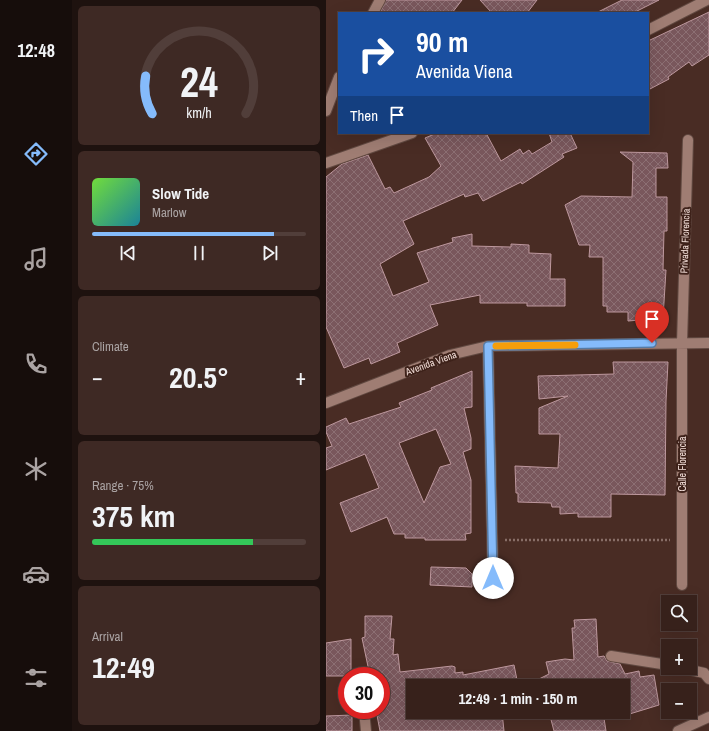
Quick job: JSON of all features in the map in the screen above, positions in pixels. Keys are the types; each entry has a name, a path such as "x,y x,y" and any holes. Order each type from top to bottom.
{"street":[{"path":"374,12 380,0"},
{"path":"649,29 707,0"},
{"path":"326,111 338,80"},
{"path":"326,163 409,134"},
{"name":"Privada Florencia","path":"682,343 688,140"},
{"name":"Calle Florencia","path":"682,343 682,585"},
{"name":"Avenida Viena","path":"326,403 450,355 488,346 709,343"},
{"path":"488,346 493,578"},
{"path":"611,656 661,664"},
{"path":"697,671 704,673 709,679"},
{"path":"678,731 709,717"},
{"path":"365,719 366,731"}],"path":[{"path":"493,540 682,540"}],"building":[{"path":"386,0 462,0 453,12 380,12"},
{"path":"480,0 537,0 528,12 491,12"},
{"path":"622,0 659,0 635,12 598,12"},
{"path":"709,12 709,55 692,66 689,62 668,77 669,79 649,89 649,41"},
{"path":"435,134 487,134 501,161 520,149 523,154 529,150 532,154 552,142 549,134 570,134 577,148 562,154 564,157 522,184 521,182 483,201 478,193 465,197 464,194 403,221 414,244 380,264 393,296 429,282 417,253 453,242 452,238 472,234 472,246 511,247 511,244 529,245 529,253 551,254 550,279 565,279 565,306 527,306 527,303 480,303 480,295 430,305 438,325 397,343 400,352 371,364 369,358 344,368 326,327 326,177 342,164 368,155 385,189 390,187 394,193 429,177 441,166 425,138"},
{"path":"620,152 667,153 668,168 656,168 656,197 667,197 667,231 664,231 663,270 666,270 663,318 628,321 628,312 607,312 607,306 603,306 603,257 589,257 590,245 579,245 565,205 581,196 632,197 633,162"},
{"path":"613,362 668,362 665,495 611,494 611,517 578,517 578,513 560,514 560,507 552,507 551,503 518,502 518,493 516,493 515,466 558,468 560,434 539,434 539,408 568,396 539,399 538,376 614,374"},
{"path":"472,371 472,407 464,408 471,438 471,449 463,452 471,480 471,533 465,534 466,540 425,540 425,538 405,538 405,534 394,534 387,517 351,532 340,503 379,488 365,454 326,470 326,448 332,446 326,432 326,427 346,418 349,424 401,407 399,403 432,390 431,388","holes":["436,429 451,464 440,467 424,503 399,443"]},
{"path":"431,567 466,568 472,574 472,587 430,585"},
{"path":"365,616 392,616 390,639 394,639 393,655 398,654 400,672 452,666 455,667 455,673 463,672 463,675 514,665 517,679 406,679 406,719 503,719 504,731 380,731 378,719 390,719 390,667 368,667 362,638 365,637"},
{"path":"596,619 598,657 604,656 607,661 620,664 625,674 639,671 640,677 654,675 659,705 630,714 630,679 539,679 549,674 546,662 565,659 574,660 572,628 575,628 574,620"},
{"path":"351,639 351,667 338,667 338,676 326,676 326,643"},
{"path":"326,716 338,716 338,719 352,719 352,731 326,731"},
{"path":"551,719 604,719 606,731 554,731"}],"slow traffic":[{"path":"496,346 575,345"}],"route":[{"path":"493,578 488,346 652,343"}]}
